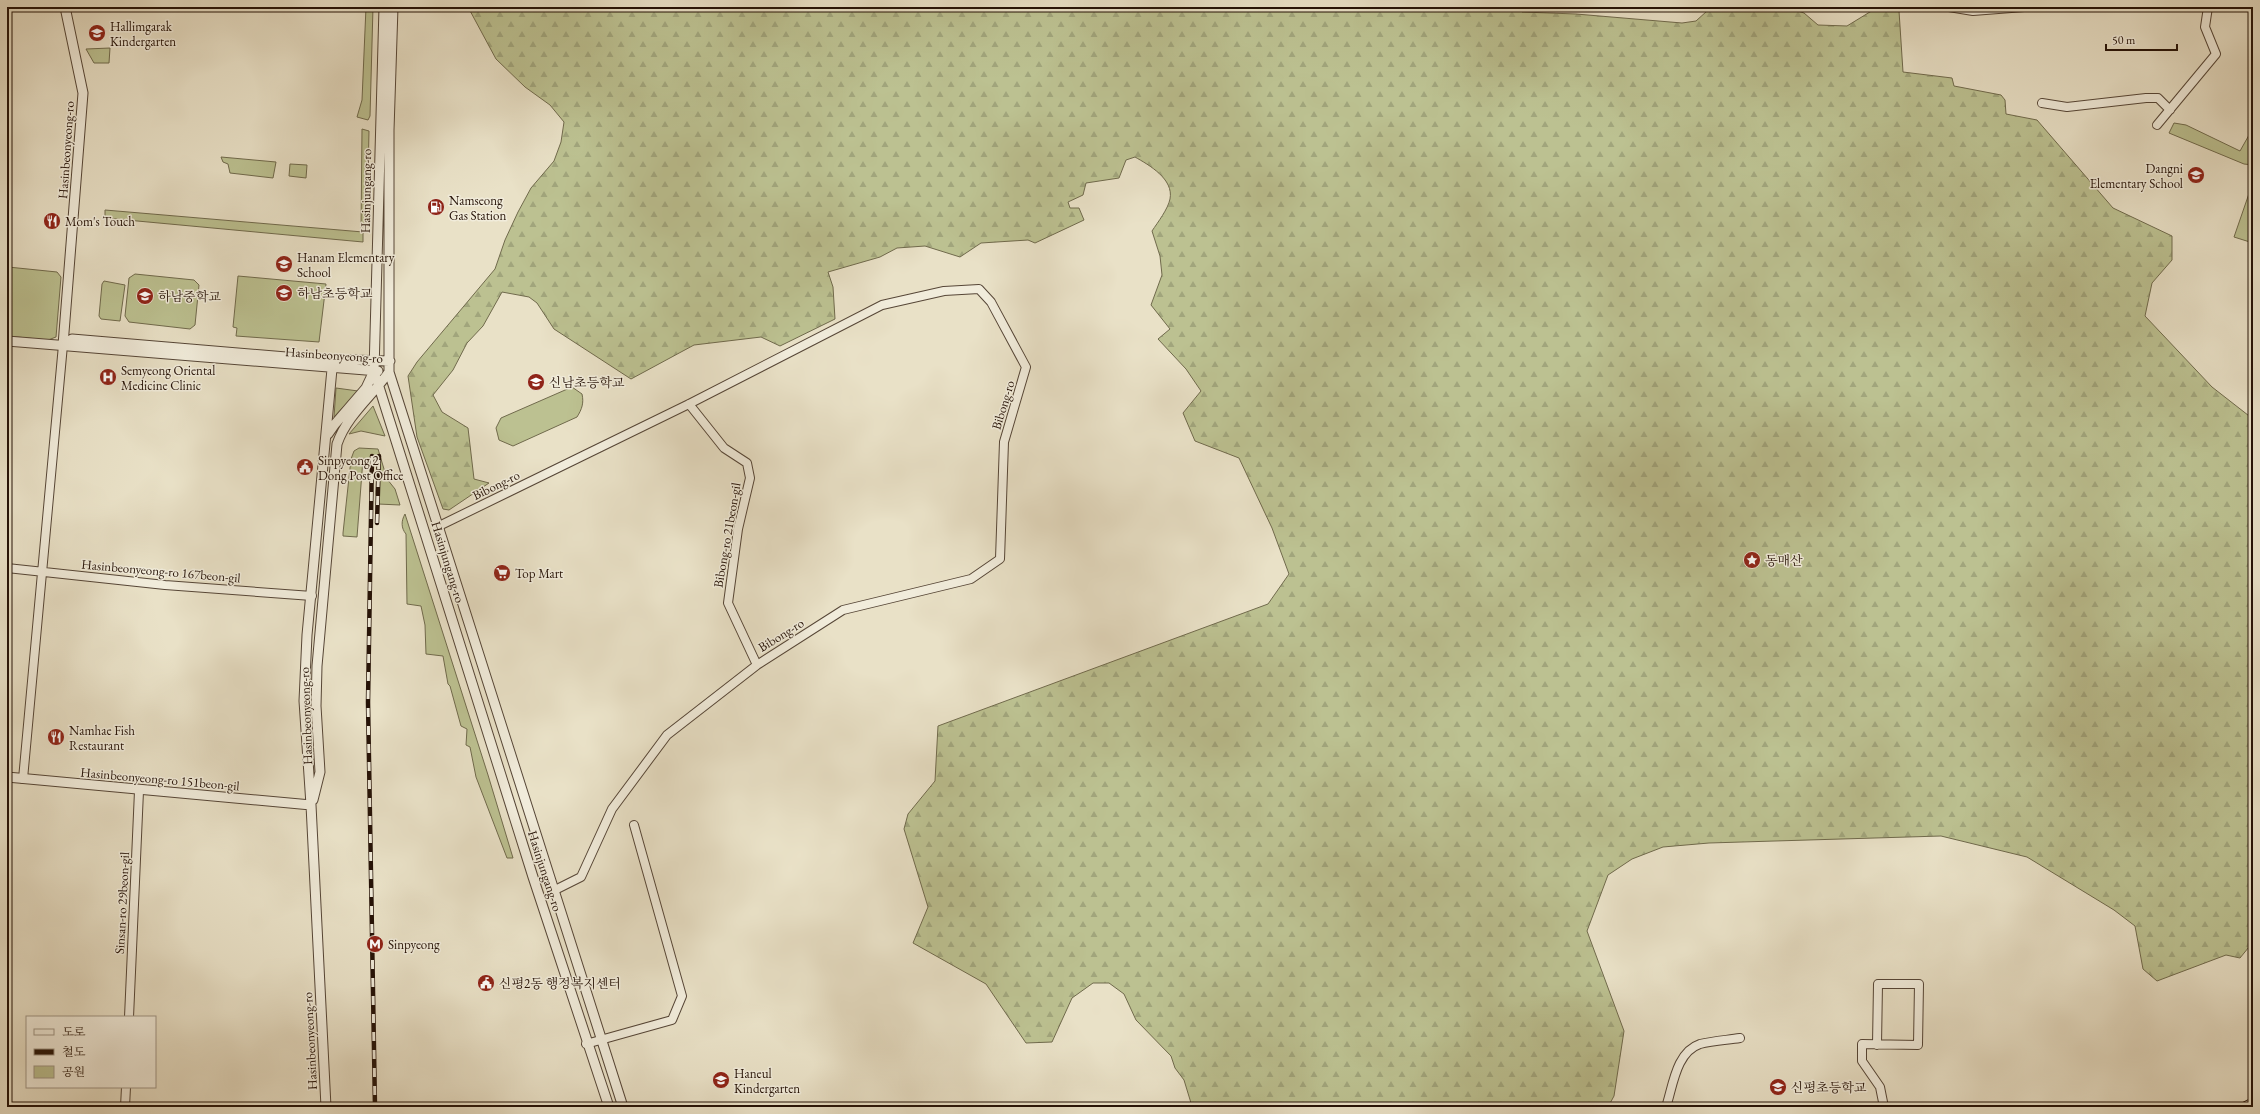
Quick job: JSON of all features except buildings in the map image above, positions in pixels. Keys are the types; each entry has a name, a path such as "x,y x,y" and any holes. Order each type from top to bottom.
{"main road":[{"path":"2247,1107 2253,1104"}],"street":[{"name":"Hasinbeonyeong-ro","path":"63,345 83,93 65,7"},
{"name":"Hasinjungang-ro","path":"384,7 389,372"},
{"name":"Hasinjungang-ro","path":"393,7 378,246 374,371 586,1044 609,1107"},
{"path":"1949,7 1973,11 2024,7"},
{"path":"2157,125 2216,54 2205,27 2208,7"},
{"path":"2042,103 2067,107 2158,98 2170,110"},
{"path":"378,246 388,247"},
{"path":"377,281 388,281"},
{"name":"Bibong-ro","path":"437,527 689,404 882,305 944,291 979,289 991,302 1026,367 1004,442 1000,559 971,579 843,610 757,665 667,735 612,809 581,877 555,890"},
{"name":"Hasinbeonyeong-ro","path":"63,345 72,339 310,359 390,361"},
{"path":"7,341 63,345 23,779"},
{"name":"Hasinbeonyeong-ro","path":"63,345 332,369 389,372"},
{"name":"Hasinbeonyeong-ro","path":"326,1107 312,805 304,701 306,649 327,437 332,369"},
{"path":"327,437 335,424 366,388 374,371"},
{"name":"Hasinbeonyeong-ro","path":"312,805 320,772 316,706 323,597 337,444 342,429 389,372"},
{"path":"389,372 437,527 555,890 623,1107"},
{"name":"Bibong-ro 21beon-gil","path":"689,404 724,448 747,463 750,478 738,529 728,602 757,665"},
{"path":"425,531 437,527"},
{"name":"Hasinbeonyeong-ro 167beon-gil","path":"7,568 165,585 312,596"},
{"path":"312,596 323,597"},
{"name":"Hasinbeonyeong-ro 151beon-gil","path":"7,777 139,791 312,805"},
{"name":"Sinsan-ro 29beon-gil","path":"129,1016 139,791"},
{"path":"586,1044 672,1020 682,996 634,825"},
{"path":"540,896 555,890"},
{"path":"1877,1044 1878,984 1919,984 1918,1045 1862,1044 1862,1061 1880,1087 1884,1107"},
{"path":"1666,1107 1680,1061 1689,1050 1700,1044 1740,1038"},
{"path":"125,1107 126,1088"}],"green space":[{"path":"366,7 373,7 370,116 368,120 357,117 362,100"},
{"path":"468,7 1519,7 1522,12 1576,14 1682,23 1696,21 1707,11 1707,7 1785,7 1804,13 1818,25 1847,26 1878,7 1892,7 1899,11 1903,72 1952,78 1954,86 2001,95 2005,100 2006,114 2037,120 2113,208 2172,236 2172,260 2152,283 2145,316 2212,387 2253,419 2253,942 2240,958 2226,955 2157,981 2143,969 2135,926 2114,910 2027,857 1941,836 1709,843 1663,847 1632,859 1608,875 1587,931 1624,1031 1614,1096 1608,1107 1200,1107 1191,1103 1184,1080 1175,1068 1171,1056 1136,1020 1124,994 1109,983 1093,983 1072,998 1052,1042 1026,1043 986,984 913,943 928,907 904,829 908,814 935,781 938,726 1268,604 1289,574 1272,528 1239,458 1195,441 1183,413 1201,391 1186,369 1158,339 1170,329 1151,305 1162,275 1160,256 1152,231 1169,203 1170,192 1168,185 1159,174 1141,160 1135,157 1126,160 1119,178 1086,183 1083,195 1068,202 1070,208 1079,208 1084,220 1035,243 1028,240 981,243 960,257 925,246 897,248 880,257 828,272 833,287 835,319 780,346 761,337 694,345 631,379 554,329 537,303 529,297 502,292 483,326 467,343 453,370 433,395 442,412 468,428 474,479 489,483 449,510 443,509 417,437 408,376 417,362 495,269 505,240 531,188 554,161 561,142 564,122 550,105 525,87 496,59"},
{"path":"110,48 109,63 94,63 86,49"},
{"path":"2174,123 2186,125 2240,151 2253,128 2253,165 2244,164 2169,133"},
{"path":"362,129 369,131 367,220 361,230"},
{"path":"221,157 276,162 273,178 230,173 228,164 223,162"},
{"path":"290,164 307,165 306,178 289,176"},
{"path":"2253,182 2253,243 2234,237"},
{"path":"105,210 363,232 363,242 105,218"},
{"path":"8,267 57,272 61,277 56,337 48,340 7,336"},
{"path":"135,274 194,280 199,285 195,325 190,329 129,322 125,316 129,278"},
{"path":"238,276 326,284 319,342 236,336 237,328 233,327"},
{"path":"104,281 125,285 120,321 101,319 99,316 102,284"},
{"path":"572,387 582,394 583,397 582,406 577,417 513,446 499,440 496,428 501,418"},
{"path":"336,388 358,391 334,417"},
{"path":"373,406 385,436 361,431 349,434"},
{"path":"359,448 378,449 387,479 395,489 400,505 378,504 376,494 377,460 363,459 357,537 343,536 351,459 354,451"},
{"path":"405,514 513,858 507,858 476,777 470,747 466,745 467,729 461,726 450,686 448,684 443,656 426,654 425,625 421,606 407,604 406,534 402,524"}],"railway":[{"path":"372,456 368,702 375,1107"},
{"path":"377,523 379,456"}],"place":[{"name":"Hallimgarak Kindergarten","path":"97,33"},
{"name":"Dangni Elementary School","path":"2196,175"},
{"name":"Namseong Gas Station","path":"436,207"},
{"name":"Mom's Touch","path":"52,221"},
{"name":"Hanam Elementary School","path":"284,264"},
{"name":"하남초등학교","path":"284,293"},
{"name":"하남중학교","path":"145,296"},
{"name":"Semyeong Oriental Medicine Clinic","path":"108,377"},
{"name":"신남초등학교","path":"536,382"},
{"name":"Sinpyeong 2 Dong Post Office","path":"305,467"},
{"name":"동매산","path":"1752,560"},
{"name":"Top Mart","path":"502,573"},
{"name":"Namhae Fish Restaurant","path":"56,737"},
{"name":"Sinpyeong","path":"375,944"},
{"name":"신평2동 행정복지센터","path":"486,983"},
{"name":"Haneul Kindergarten","path":"721,1080"},
{"name":"신평초등학교","path":"1778,1087"}]}
